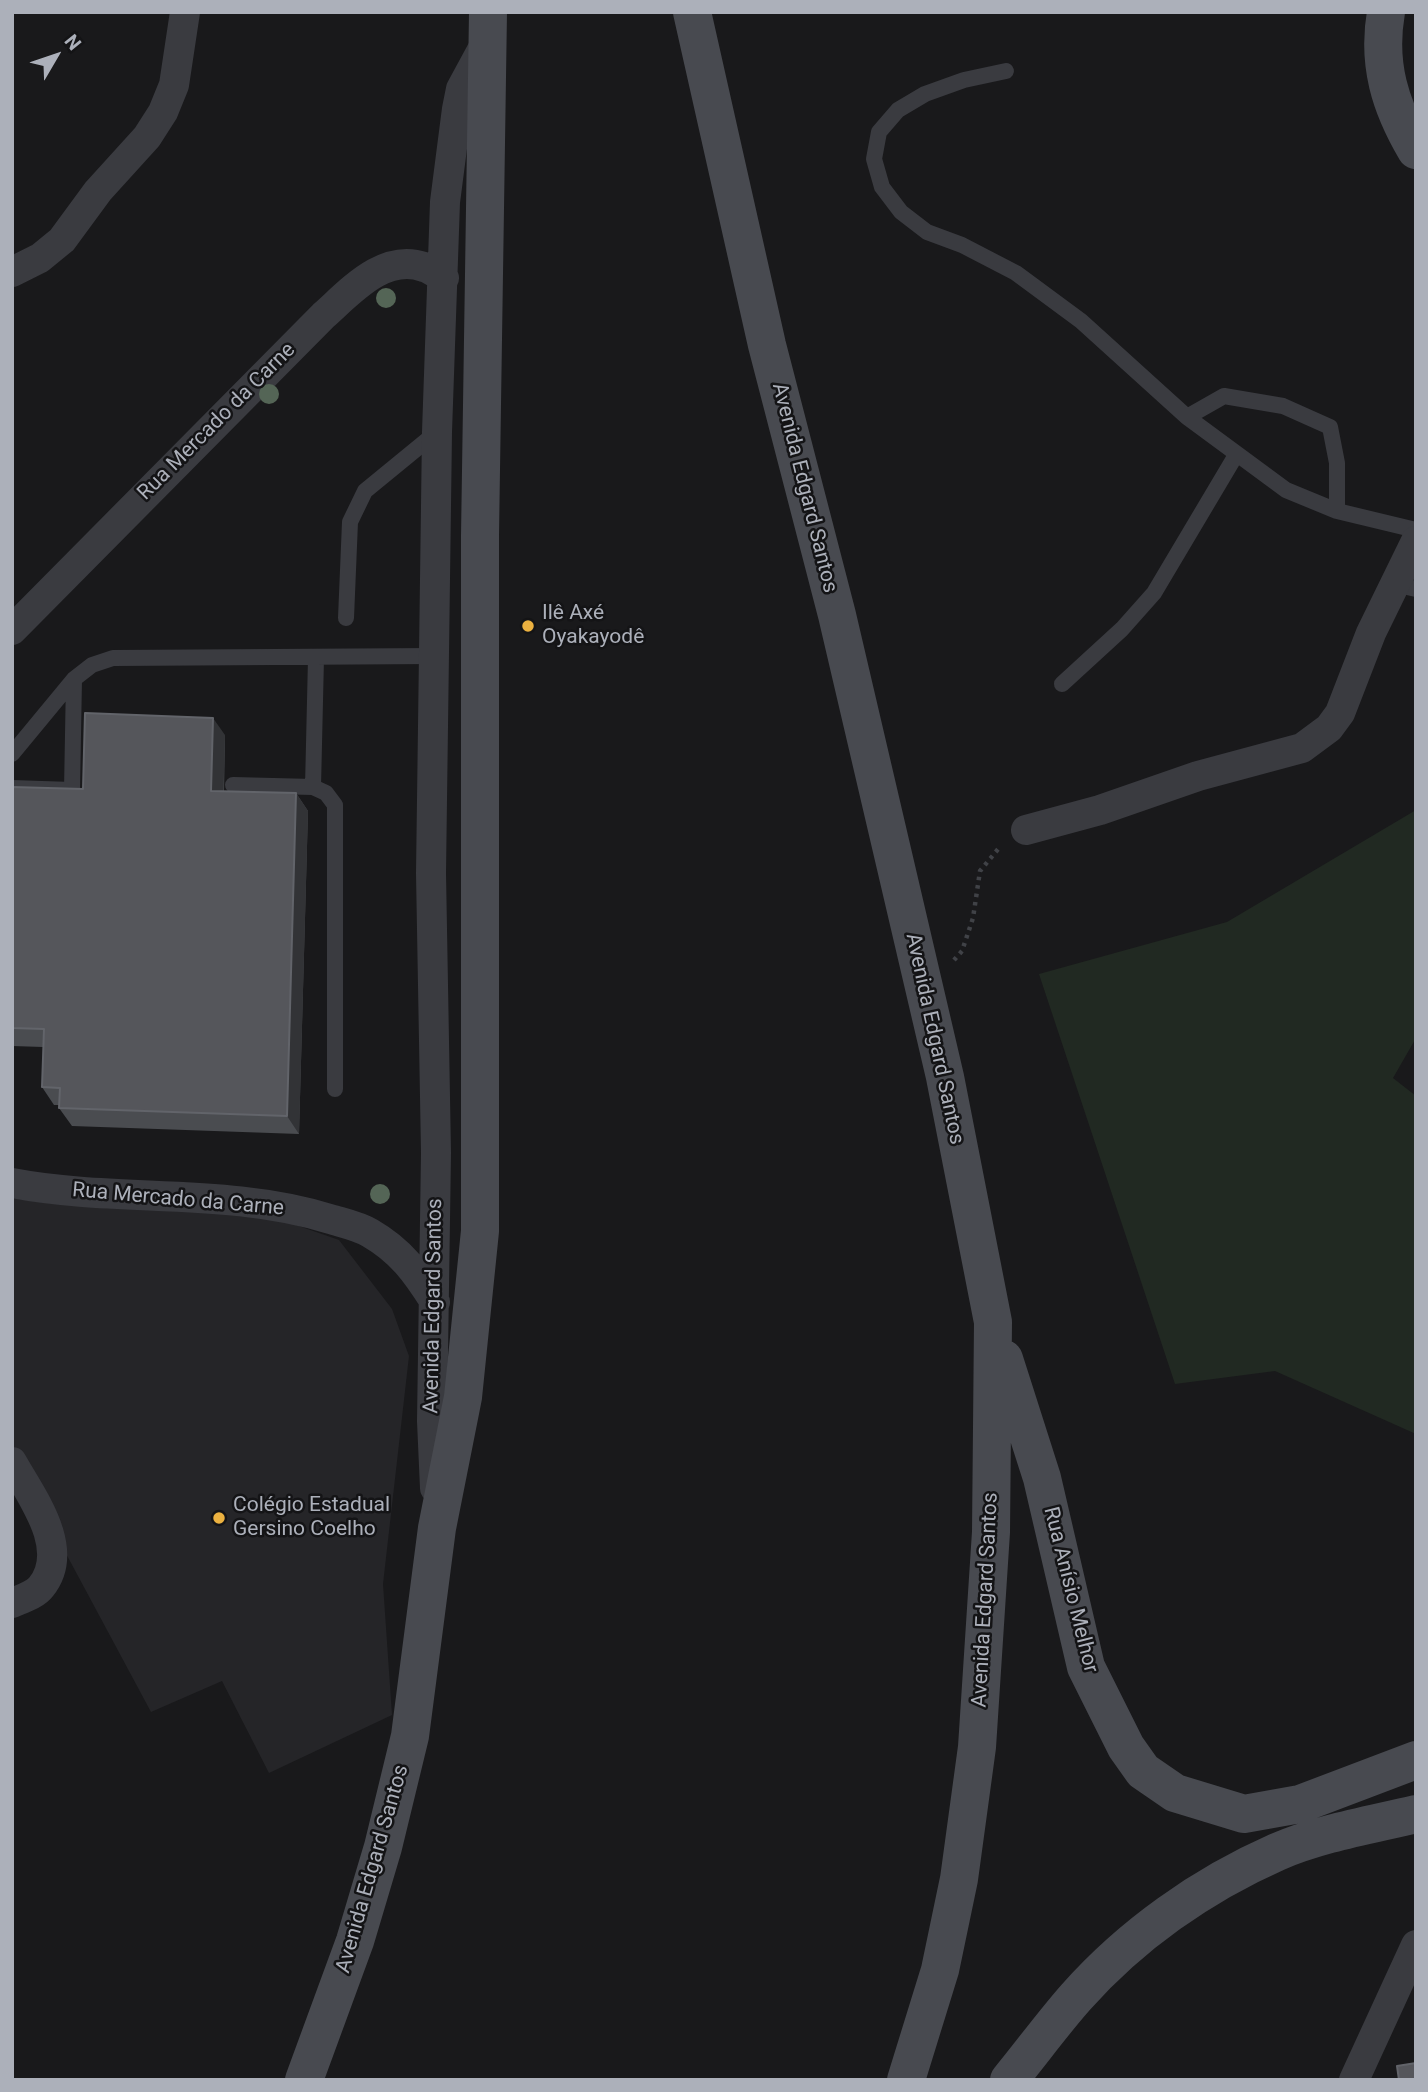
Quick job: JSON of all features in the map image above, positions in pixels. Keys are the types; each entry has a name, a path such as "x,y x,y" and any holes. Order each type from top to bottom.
{"main road":[{"name":"Avenida Edgard Santos","path":"692,12 767,345 836,615 945,1077 993,1322 992,1532 977,1747 956,1892 940,1970 906,2080"},
{"path":"1386,12 1383,30 1385,77 1398,119 1416,150"},
{"name":"Avenida Edgard Santos","path":"304,2080 355,1941 383,1847 408,1746 437,1528 463,1397 480,1231 480,536 488,27"},
{"name":"Rua Anísio Melhor","path":"993,1322 1042,1478 1086,1667 1126,1747 1143,1771 1175,1793 1244,1814 1300,1804 1416,1760"},
{"path":"1009,2080 1076,1996 1151,1926 1192,1898 1236,1872 1280,1851 1348,1830 1416,1814"}],"street":[{"path":"12,272 40,258 62,240 98,191 152,129 163,112 174,85 186,12"},
{"name":"Avenida Edgard Santos","path":"437,1528 432,1421 436,1127 431,873 437,432 445,202 461,89 488,27"},
{"name":"Rua Mercado da Carne","path":"12,630 324,315 360,282 384,268 406,264 425,267 444,278"},
{"path":"1026,830 1100,810 1198,776 1302,748 1316,739 1340,713 1371,633 1405,587 1416,541"},
{"name":"Rua Mercado da Carne","path":"12,1183 99,1194 260,1204 315,1214 367,1231 394,1249 407,1260 435,1302"},
{"path":"12,1462 37,1508 53,1552 52,1565 41,1587 12,1602"},
{"path":"1354,2080 1416,1945"}],"lane":[{"path":"1006,71 964,80 925,94 898,110 879,132 874,159 883,187 901,212 926,232 962,245 1016,273 1081,321 1187,416 1286,490 1337,510 1416,530"},
{"path":"1187,416 1224,396 1283,406 1330,427 1337,463 1337,510"},
{"path":"346,618 350,522 358,503 365,491 437,432"},
{"path":"1062,684 1122,629 1154,593 1236,455"},
{"path":"12,754 74,679 92,665 113,658 433,656"},
{"path":"313,787 316,658"},
{"path":"12,788 72,790 74,679"},
{"path":"233,785 313,787 326,793 335,805 335,1089"}],"path":[{"path":"926,995 962,951 974,918 981,871 1001,845 1026,830"}],"shaded area":[{"path":"1416,810 1416,1038 1393,1078 1416,1096 1416,1434 1275,1371 1175,1384 1039,974 1227,922"},
{"name":"Colégio Estadual Gersino Coelho","path":"12,1198 47,1203 250,1209 339,1240 392,1309 409,1356 383,1584 392,1715 269,1773 222,1681 151,1712 12,1453"}],"building":[{"path":"85,713 213,718 211,791 296,793 287,1116 59,1108 60,1088 42,1087 44,1029 12,1028 12,787 83,789"},
{"path":"1416,2063 1416,2080 1399,2080 1397,2066"}],"place":[{"name":"Ilê Axé Oyakayodê","path":"528,626"},
{"name":"Colégio Estadual Gersino Coelho","path":"219,1518"}]}
